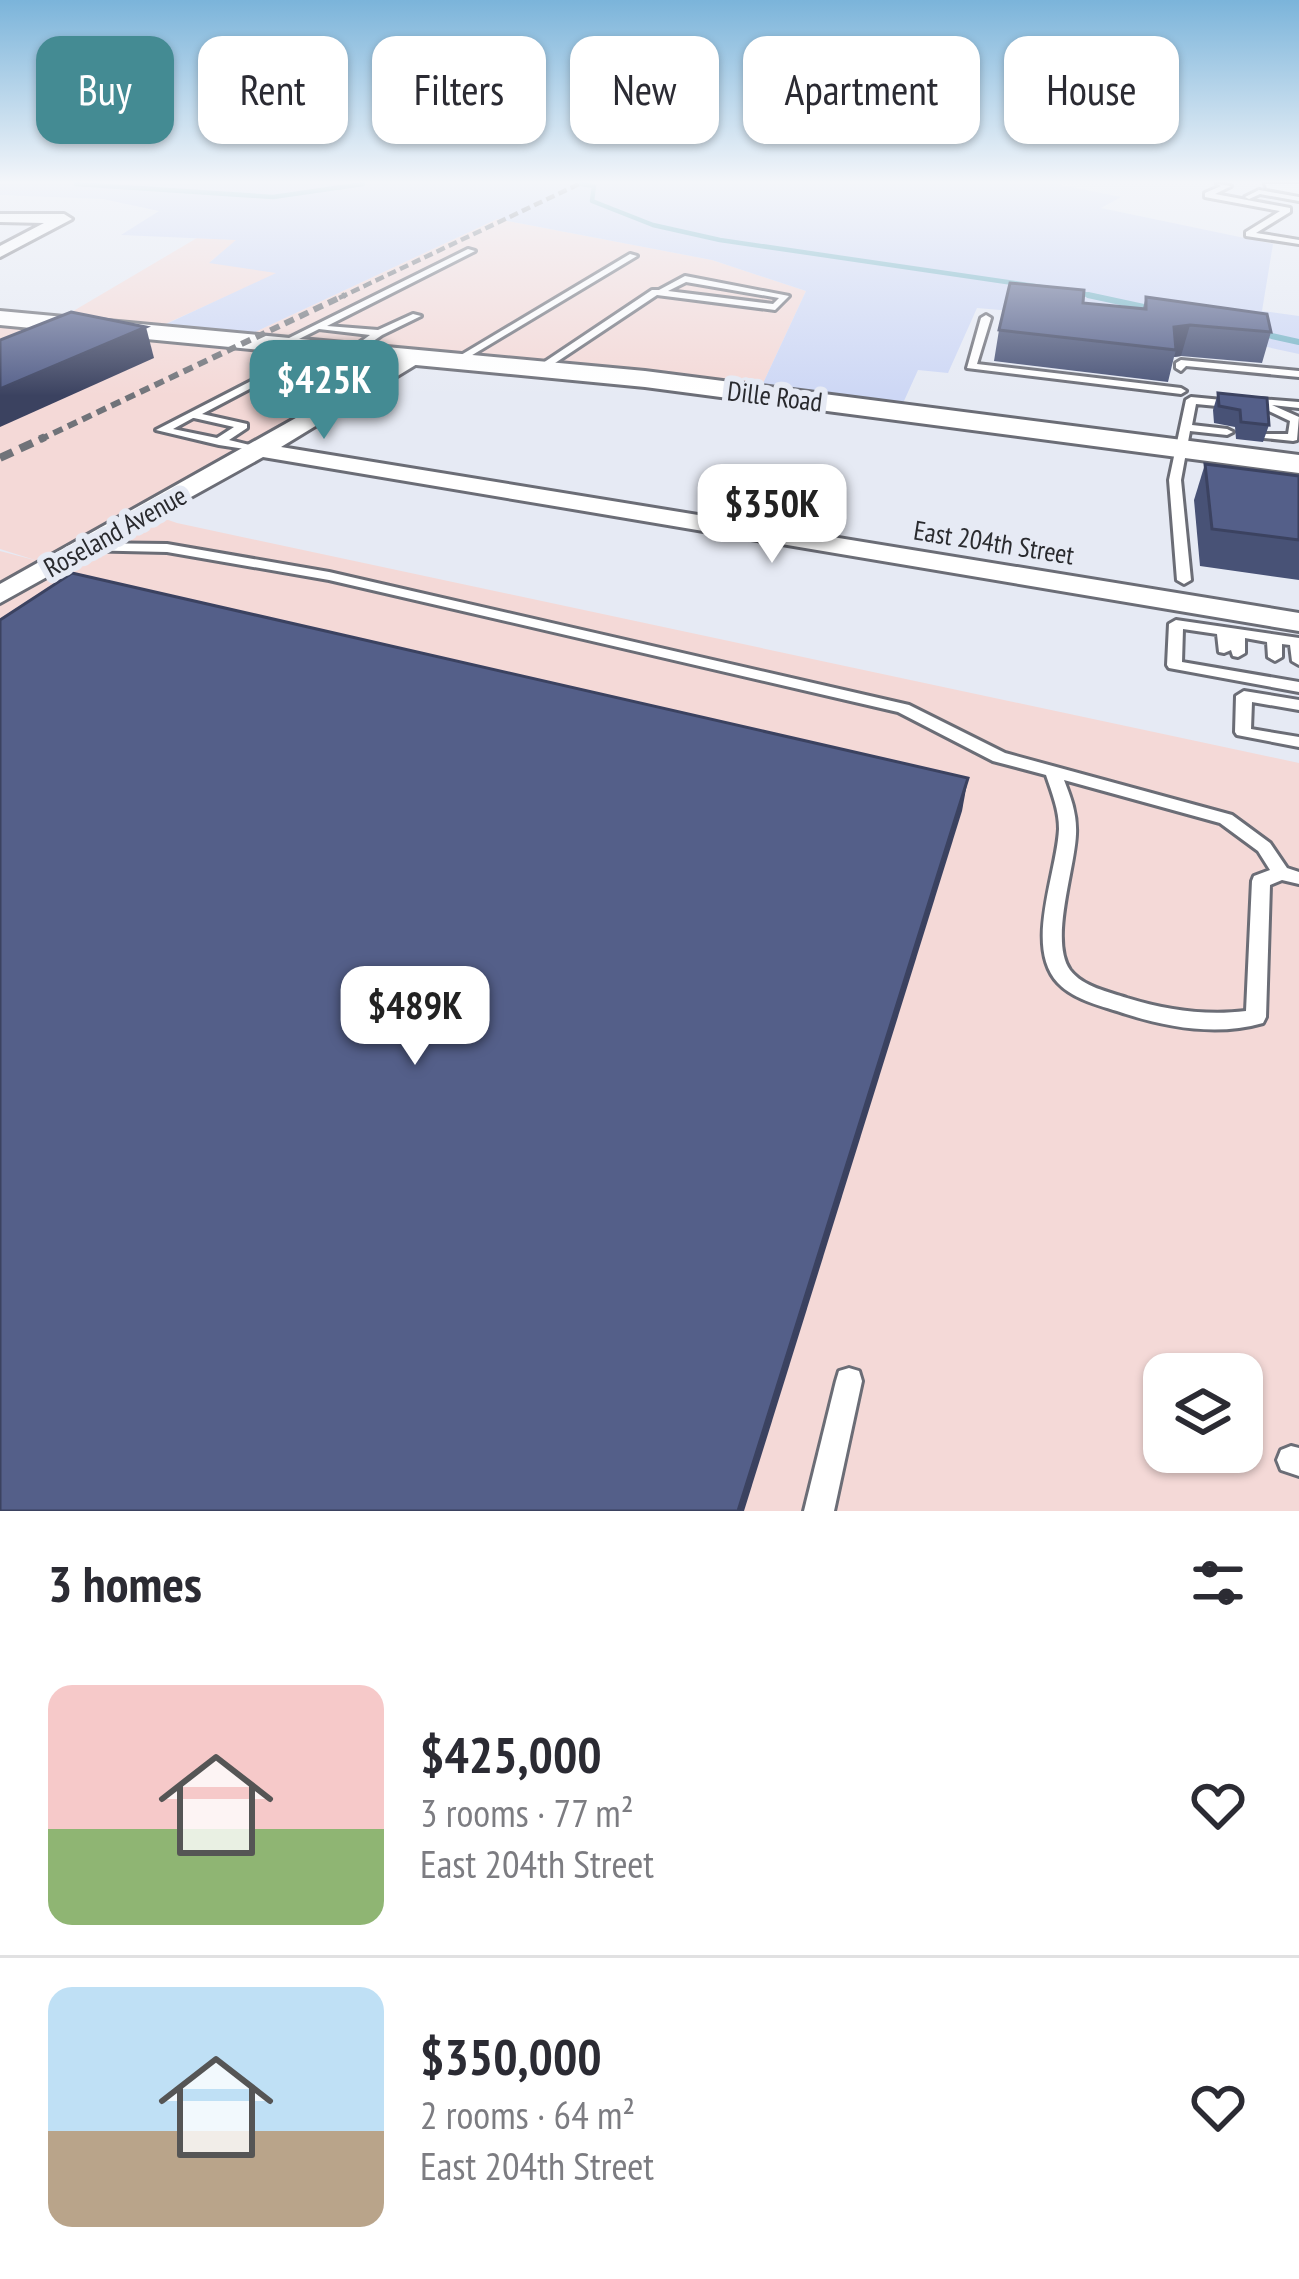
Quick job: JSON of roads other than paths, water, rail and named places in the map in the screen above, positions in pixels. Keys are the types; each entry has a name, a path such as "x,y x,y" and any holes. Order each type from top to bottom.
{"street":[{"name":"Dille Road","path":"0,318 282,344 319,338 353,351 539,369 1179,452 1296,450"},
{"name":"Roseland Avenue","path":"0,595 205,482 415,357"},
{"name":"East 204th Street","path":"254,449 1242,629 1298,635"}],"lane":[{"path":"254,449 162,430 465,255"},
{"path":"456,361 633,256"},
{"path":"539,369 663,290 686,279 785,296 775,307 663,290"},
{"path":"353,351 416,316"},
{"path":"986,317 970,366 1299,405"},
{"path":"61,341 92,327"},
{"path":"319,338 380,333"},
{"path":"1181,391 1181,363 1299,374"},
{"path":"1184,580 1179,452 1195,399 1271,408 1297,421 1296,450 1268,436"},
{"path":"194,415 243,427 219,442"},
{"path":"1179,452 1227,432"},
{"path":"84,547 167,548 329,576 903,708 999,757 1226,819 1264,847 1290,876"},
{"path":"1240,666 1242,629"},
{"path":"1299,661 1298,635 1274,638 1242,629 1204,652 1299,687"},
{"path":"1274,638 1275,658"},
{"path":"1299,705 1244,696 1243,732 1299,742"},
{"path":"1053,772 1068,818 1055,917 1055,963 1064,977 1090,993 1140,1011 1196,1020 1256,1017 1261,881 1290,876"},
{"path":"819,1511 849,1381"}],"waterway":[{"path":"819,255 1048,288"},
{"path":"1076,292 1102,298"},
{"path":"1088,295 1153,309"},
{"path":"1263,334 1299,342"}],"railway":[{"path":"339,298 431,255"},
{"path":"39,440 345,295"},
{"path":"0,458 45,437"}]}
